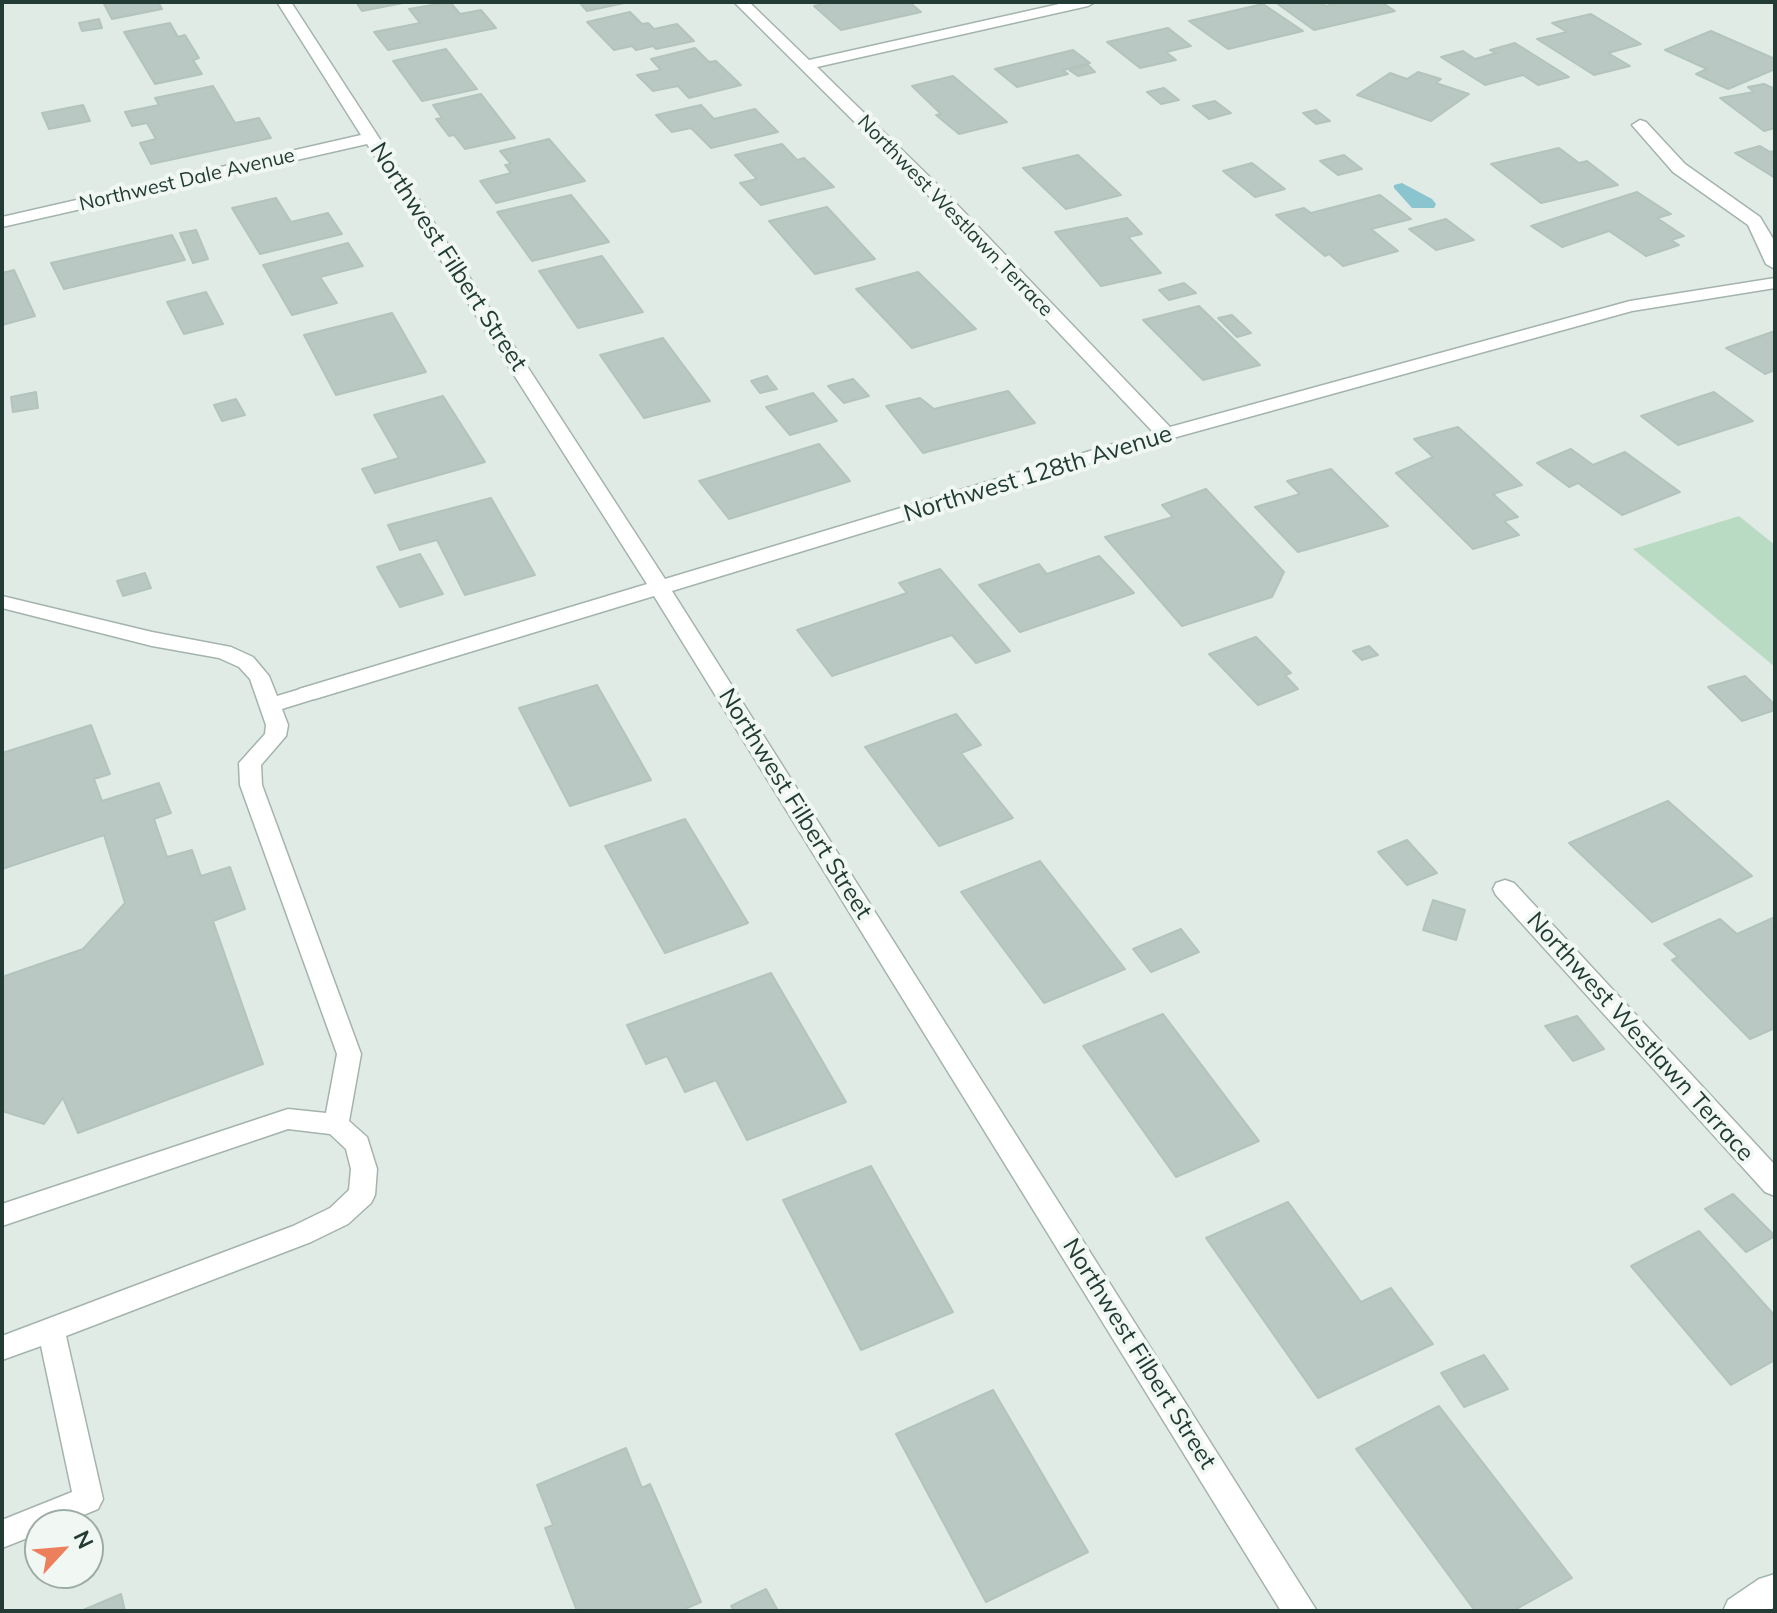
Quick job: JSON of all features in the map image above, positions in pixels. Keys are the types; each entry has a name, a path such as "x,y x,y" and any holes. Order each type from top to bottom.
{"street":[{"name":"Northwest Filbert Street","path":"284,2 660,588 1300,1611"},
{"name":"Northwest Westlawn Terrace","path":"741,2 939,196 1166,434"},
{"path":"806,65 1088,2"},
{"path":"1640,125 1679,168 1754,221 1775,264"},
{"name":"Northwest Dale Avenue","path":"2,222 372,138"},
{"name":"Northwest 128th Avenue","path":"307,694 1166,434 1630,306 1775,283"},
{"name":"Northwest Westlawn Terrace","path":"1505,889 1775,1184"},
{"path":"1740,1611 1775,1590"}],"lane":[{"path":"2,602 152,639 224,652 246,662 259,676 277,725 275,736 250,763 251,785 349,1054 336,1124"},
{"path":"270,705 307,694"},
{"path":"2,1215 288,1119 336,1124 358,1144 364,1169 362,1195 339,1216 302,1234 2,1348"},
{"path":"2,1534 88,1499 51,1329"}],"green space":[{"path":"1739,516 1775,545 1775,667 1633,549"}],"water":[{"path":"1402,183 1432,199 1436,204 1434,208 1412,208 1394,188 1394,185"}],"building":[{"path":"103,2 158,2 162,9 112,19"},
{"path":"356,2 408,2 362,11"},
{"path":"450,2 460,14 481,10 496,28 388,50 374,32 420,23 409,9"},
{"path":"579,2 629,2 587,11"},
{"path":"833,2 909,2 921,12 841,30 814,6"},
{"path":"1275,2 1320,2 1326,6 1341,2 1381,2 1395,11 1314,30"},
{"path":"1263,4 1303,31 1228,49 1189,21"},
{"path":"630,12 642,24 648,23 654,29 677,24 694,41 656,49 653,46 636,50 632,46 614,50 587,22"},
{"path":"1591,14 1641,44 1608,53 1630,66 1594,75 1537,39 1567,32 1552,23"},
{"path":"99,19 102,28 82,31 79,23"},
{"path":"170,23 178,37 185,35 199,58 193,60 202,74 155,84 124,32"},
{"path":"1168,28 1191,46 1166,52 1176,60 1140,68 1107,42"},
{"path":"1711,31 1775,59 1775,69 1728,89 1696,74 1707,69 1665,50"},
{"path":"1515,43 1569,77 1538,85 1523,75 1485,85 1441,57 1463,51 1475,59 1496,53 1490,50"},
{"path":"695,48 709,62 716,61 741,85 689,98 678,86 653,91 637,75 661,70 651,59"},
{"path":"446,49 477,89 422,101 393,61"},
{"path":"1073,50 1090,63 1063,70 1068,74 1017,87 995,69"},
{"path":"1088,65 1095,72 1078,76 1069,70"},
{"path":"1418,72 1441,79 1436,83 1469,94 1431,121 1357,95 1390,73 1407,79"},
{"path":"953,76 1007,122 959,134 936,115 941,114 912,86"},
{"path":"1764,84 1775,89 1775,128 1764,131 1720,98 1754,92 1748,87"},
{"path":"213,86 235,123 259,118 271,138 151,164 140,143 156,139 147,123 132,126 125,112 159,105 155,98"},
{"path":"1164,88 1179,100 1161,104 1147,92"},
{"path":"481,94 515,138 465,149 454,135 449,136 436,119 442,118 433,105"},
{"path":"1215,101 1231,113 1209,119 1193,106"},
{"path":"83,105 90,121 49,129 42,113"},
{"path":"701,105 714,119 755,109 778,132 711,148 691,128 672,132 656,115"},
{"path":"1316,110 1330,121 1316,124 1303,113"},
{"path":"549,139 585,181 496,203 480,181 511,173 505,165 511,164 500,151"},
{"path":"782,144 797,160 804,158 834,187 761,205 740,183 757,179 735,155"},
{"path":"1760,146 1770,152 1775,151 1775,178 1735,153"},
{"path":"1559,148 1579,163 1587,161 1618,185 1541,203 1491,164"},
{"path":"1078,155 1121,195 1066,209 1023,168"},
{"path":"1344,155 1362,169 1338,175 1320,161"},
{"path":"1252,163 1285,189 1255,197 1223,171"},
{"path":"1637,192 1671,214 1657,218 1684,236 1671,240 1679,245 1646,256 1609,231 1562,247 1531,226"},
{"path":"571,195 609,242 532,261 497,212"},
{"path":"1380,195 1411,219 1371,229 1398,251 1343,266 1329,254 1325,256 1276,215 1304,208 1311,213"},
{"path":"276,198 291,222 328,213 342,234 260,254 232,208"},
{"path":"827,207 875,259 815,274 769,221"},
{"path":"1127,218 1142,234 1128,237 1161,273 1101,286 1055,232"},
{"path":"1446,219 1474,240 1436,250 1409,229"},
{"path":"196,230 208,259 193,263 180,233"},
{"path":"172,235 185,260 64,289 51,263"},
{"path":"348,243 363,266 320,277 337,303 292,315 263,265"},
{"path":"602,256 643,312 578,328 539,271"},
{"path":"14,270 35,316 2,325 2,273"},
{"path":"918,272 976,329 912,348 856,289"},
{"path":"1184,283 1196,293 1169,300 1159,290"},
{"path":"206,292 223,324 184,334 167,302"},
{"path":"1199,306 1260,365 1203,380 1143,320"},
{"path":"392,313 426,372 336,395 304,335"},
{"path":"1232,315 1251,333 1237,337 1218,318"},
{"path":"1775,331 1775,370 1765,374 1726,348"},
{"path":"663,338 710,401 644,418 600,355"},
{"path":"767,376 777,389 760,393 751,381"},
{"path":"853,379 869,396 844,403 828,386"},
{"path":"1008,391 1035,423 923,453 886,406 920,398 934,409"},
{"path":"36,392 38,408 13,412 11,397"},
{"path":"1714,392 1753,421 1678,445 1641,416"},
{"path":"813,393 837,421 790,435 766,407"},
{"path":"443,396 485,462 375,493 362,469 399,458 374,415"},
{"path":"236,399 245,415 222,421 214,405"},
{"path":"1458,427 1522,485 1493,494 1518,517 1504,521 1519,535 1473,549 1396,473 1433,457 1414,439"},
{"path":"819,444 850,481 729,519 699,481"},
{"path":"1571,449 1593,465 1625,452 1680,492 1622,515 1578,483 1569,487 1537,463"},
{"path":"1331,469 1388,526 1298,552 1255,507 1300,494 1287,481"},
{"path":"1206,489 1284,572 1272,597 1182,626 1105,537 1173,517 1162,505"},
{"path":"491,498 535,575 465,595 437,540 400,550 388,525"},
{"path":"420,554 443,594 400,607 377,567"},
{"path":"1099,556 1134,593 1020,632 979,585 1039,564 1047,574"},
{"path":"940,569 1010,651 976,663 952,635 832,676 797,630 907,593 899,583"},
{"path":"145,573 151,588 123,596 117,581"},
{"path":"1256,637 1291,673 1285,675 1298,689 1258,705 1209,654"},
{"path":"1369,646 1378,655 1362,660 1353,651"},
{"path":"1745,676 1775,705 1775,710 1742,721 1708,687"},
{"path":"597,685 651,780 570,806 519,708"},
{"path":"956,714 981,745 961,753 1013,818 939,846 865,747"},
{"path":"91,725 110,774 94,779 102,801 159,783 171,813 154,819 167,857 192,850 201,876 230,867 245,909 213,921 263,1064 78,1133 63,1098 44,1124 2,1111 2,977 83,949 125,903 104,835 2,869 2,753"},
{"path":"1668,801 1752,876 1652,922 1569,843"},
{"path":"685,819 748,923 665,953 605,846"},
{"path":"1407,840 1437,873 1407,885 1378,852"},
{"path":"1040,861 1125,969 1044,1003 961,892"},
{"path":"1433,900 1465,910 1456,940 1423,930"},
{"path":"1775,917 1775,1028 1750,1039 1672,960 1678,957 1664,944 1720,919 1737,934"},
{"path":"1181,929 1199,952 1151,972 1133,949"},
{"path":"771,973 846,1102 747,1140 716,1080 685,1092 667,1056 646,1064 627,1025"},
{"path":"1163,1014 1259,1141 1176,1177 1083,1046"},
{"path":"1577,1016 1604,1049 1573,1061 1545,1026"},
{"path":"871,1166 953,1312 861,1350 783,1200"},
{"path":"1733,1194 1775,1236 1746,1252 1705,1209"},
{"path":"1288,1202 1361,1302 1391,1288 1433,1344 1318,1398 1206,1238"},
{"path":"1699,1231 1775,1316 1775,1360 1731,1385 1631,1266"},
{"path":"1484,1355 1508,1389 1464,1407 1441,1373"},
{"path":"993,1390 1088,1552 986,1602 896,1434"},
{"path":"1439,1406 1572,1578 1513,1611 1475,1611 1356,1449"},
{"path":"626,1448 642,1488 650,1484 701,1602 680,1611 577,1611 545,1528 553,1525 537,1485"},
{"path":"766,1589 778,1611 734,1611 731,1606"},
{"path":"121,1594 125,1611 81,1611"}]}
